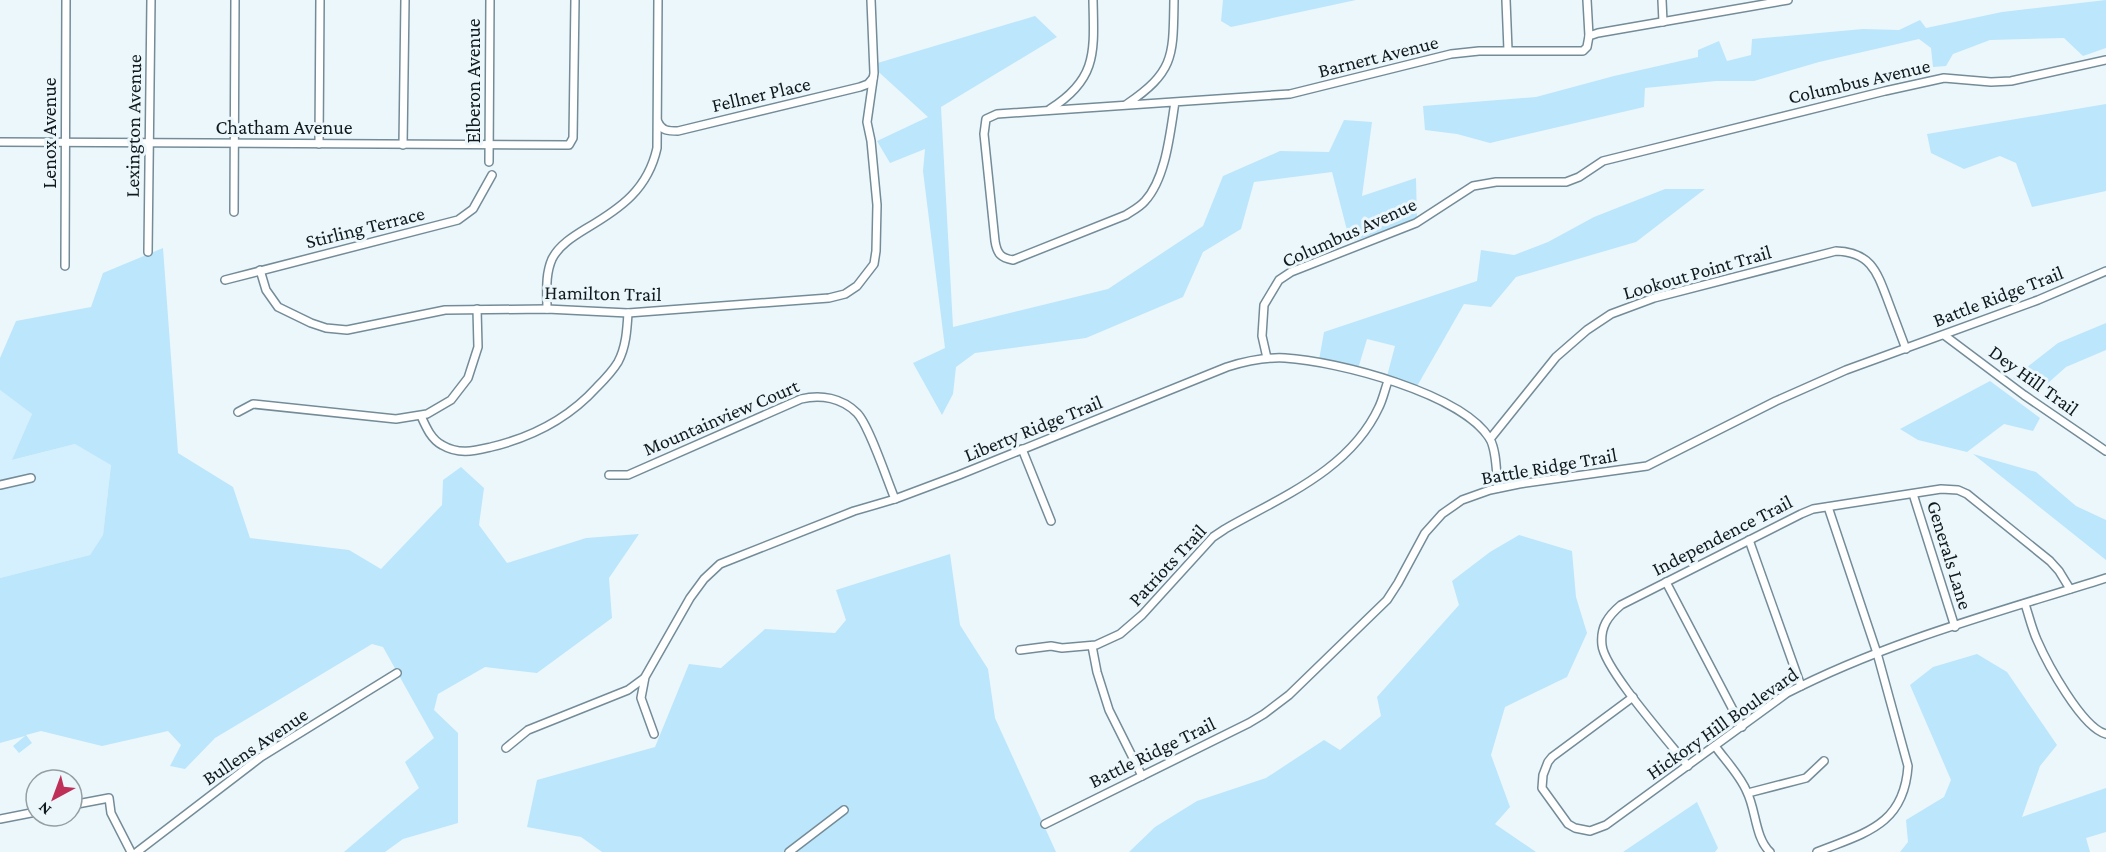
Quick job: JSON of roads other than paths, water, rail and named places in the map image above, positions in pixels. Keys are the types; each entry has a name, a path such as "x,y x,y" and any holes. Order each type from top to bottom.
{"street":[{"name":"Lenox Avenue","path":"65,266 66,0"},
{"name":"Lexington Avenue","path":"148,252 151,0"},
{"path":"234,212 235,0"},
{"path":"319,144 320,0"},
{"path":"403,145 405,0"},
{"name":"Elberon Avenue","path":"489,162 490,0"},
{"name":"Chatham Avenue","path":"0,142 569,145 573,138 575,0"},
{"path":"547,309 547,277 553,257 576,235 628,201 642,185 655,158 658,0"},
{"name":"Hamilton Trail","path":"260,270 266,290 278,307 302,320 335,330 368,327 433,312 477,309 547,309 628,313 829,298 845,294 857,286 874,264 876,251 877,205 867,122 873,78 872,0"},
{"path":"1048,110 1077,88 1086,74 1093,48 1093,0"},
{"path":"1126,105 1153,84 1169,62 1174,43 1174,0"},
{"path":"1506,0 1508,50"},
{"path":"1587,0 1589,36"},
{"path":"1662,0 1663,22"},
{"name":"Barnert Avenue","path":"1174,102 1159,179 1151,194 1141,205 1126,215 1013,260 1000,256 996,247 984,140 986,119 992,115 1048,110 1290,94 1451,54 1508,50 1583,51 1587,47 1589,36 1788,0"},
{"name":"Columbus Avenue","path":"1267,358 1262,336 1264,305 1280,280 1291,272 1416,223 1473,186 1496,182 1566,182 1608,160 1621,156 1885,91 1944,78 1991,82 2011,81 2106,60"},
{"name":"Fellner Place","path":"657,122 662,129 678,130 860,87 868,84 873,78"},
{"name":"Stirling Terrace","path":"225,280 458,220 473,209 492,175"},
{"name":"Lookout Point Trail","path":"1490,439 1556,357 1587,330 1611,314 1654,298 1836,251 1861,256 1873,266 1881,281 1906,349"},
{"name":"Battle Ridge Trail","path":"1044,824 1249,723 1273,708 1387,600 1425,532 1442,514 1462,500 1498,488 1647,466 1776,401 1846,370 2038,300 2106,271"},
{"path":"238,412 253,404 396,419 421,416 452,399 468,378 478,347 477,309"},
{"path":"421,416 428,430 438,442 463,452 522,439 545,429 575,408 614,369 624,345 628,313"},
{"name":"Dey Hill Trail","path":"1944,335 2024,395 2106,451"},
{"name":"Liberty Ridge Trail","path":"654,734 641,698 645,677 690,598 704,579 720,564 854,511 894,499 1227,367 1267,358 1284,358 1311,362 1388,381 1424,392 1449,404 1490,439"},
{"name":"Patriots Trail","path":"1020,650 1051,646 1062,648 1092,646 1107,641 1131,626 1204,545 1219,533 1322,473 1341,459 1376,415 1388,381"},
{"name":"Mountainview Court","path":"609,475 628,475 801,399 826,396 858,413 865,425 894,499"},
{"path":"1490,439 1493,445 1498,488"},
{"path":"1022,449 1051,521"},
{"path":"0,485 31,478"},
{"name":"Independence Trail","path":"1688,766 1633,697 1604,656 1602,632 1605,621 1621,605 1801,514 1828,507 1941,489 1958,490 1967,494 2050,561 2070,590"},
{"name":"Generals Lane","path":"1913,494 1955,627"},
{"path":"1817,852 1875,828 1900,801 1907,777 1907,758 1877,653 1828,507"},
{"path":"1749,540 1801,686"},
{"name":"Hickory Hill Boulevard","path":"1633,697 1548,762 1542,775 1542,788 1568,824 1575,828 1590,831 1606,825 1787,693 1801,686 1877,653 2106,578"},
{"path":"1666,582 1742,726"},
{"path":"2025,604 2038,641 2076,710 2093,728 2106,734"},
{"path":"1092,646 1096,672 1109,710 1142,776"},
{"name":"Bullens Avenue","path":"137,852 261,757 397,673"},
{"path":"506,748 528,730 628,690 645,677"},
{"path":"1715,746 1748,793 1754,807 1761,839 1770,852"},
{"path":"1748,793 1806,778 1824,761"},
{"path":"84,803 109,798 111,813 131,852"},
{"path":"789,852 844,810"},
{"path":"0,819 24,814"}]}
